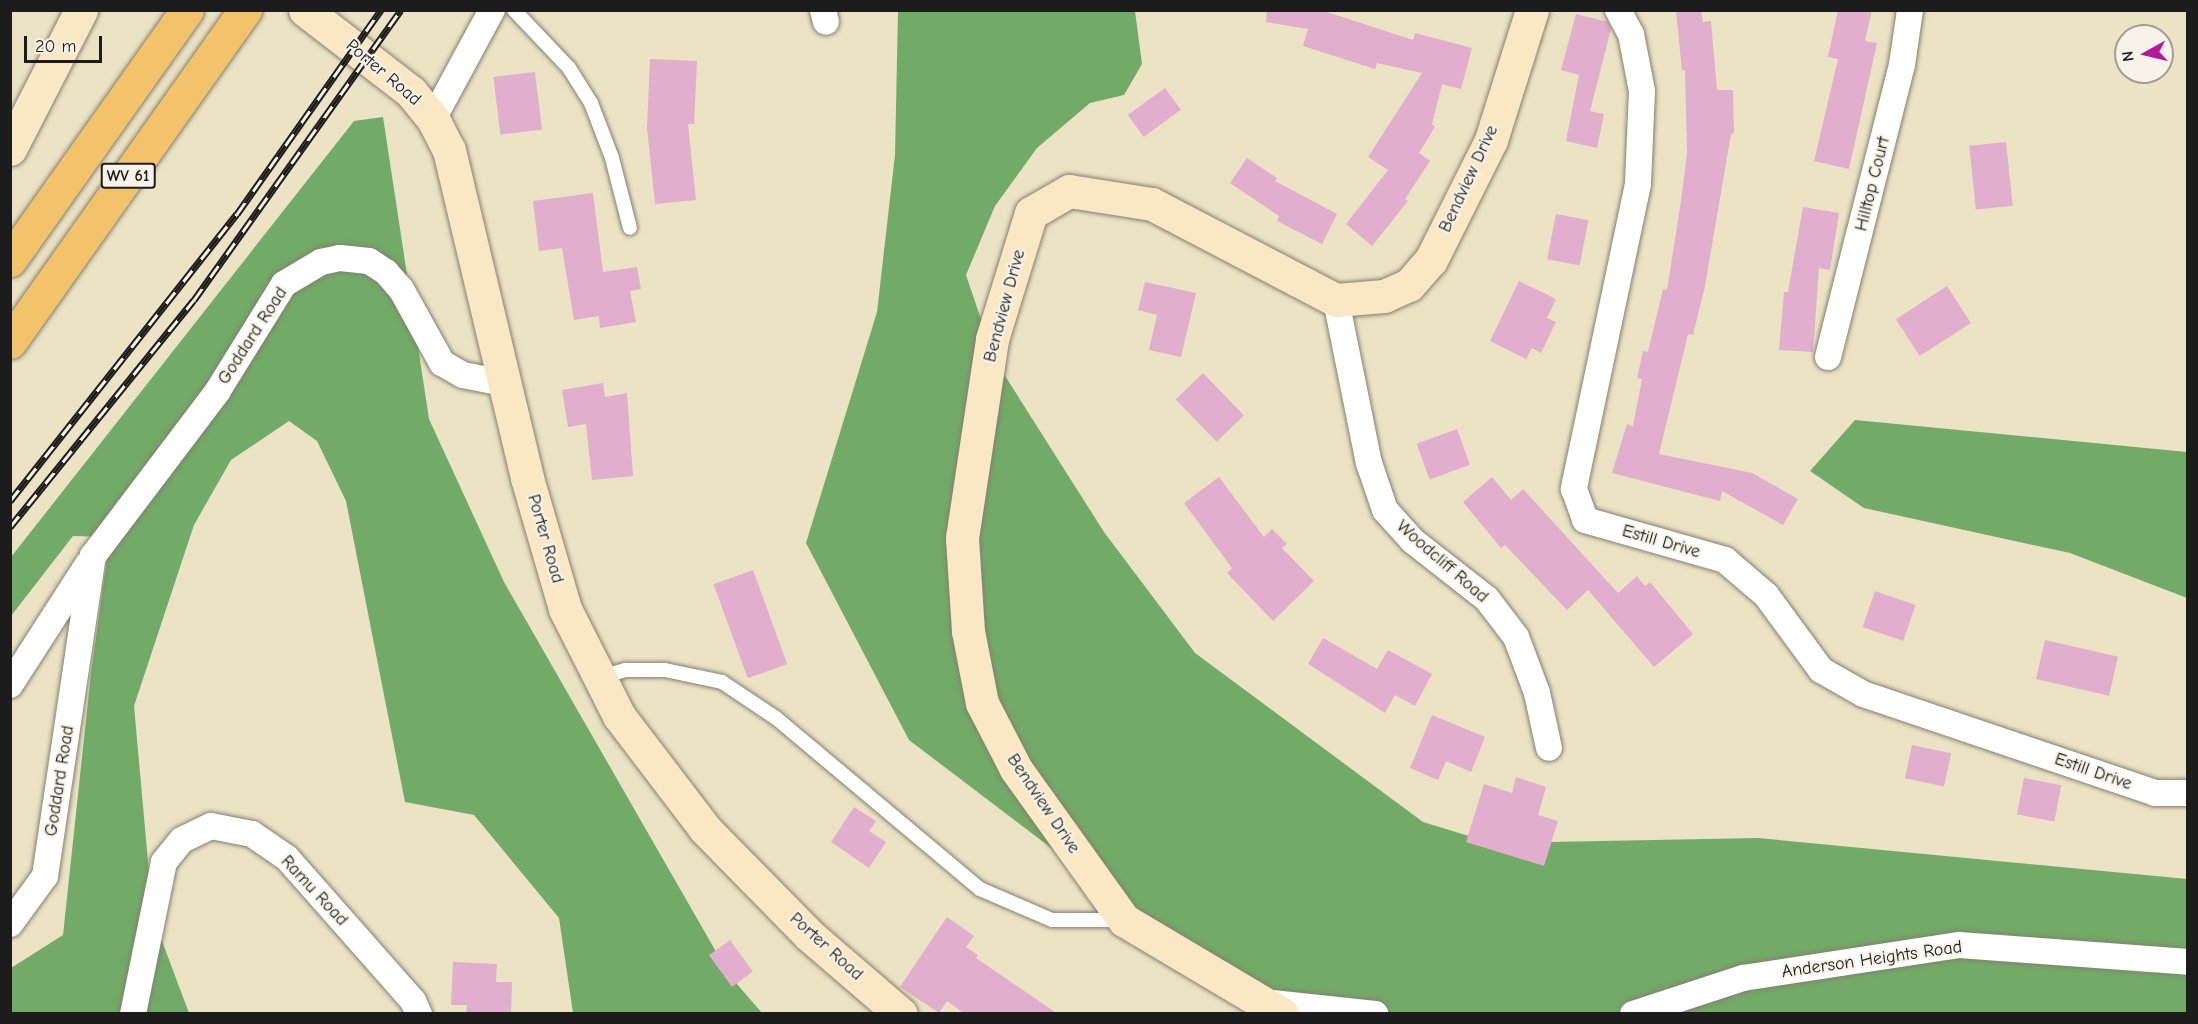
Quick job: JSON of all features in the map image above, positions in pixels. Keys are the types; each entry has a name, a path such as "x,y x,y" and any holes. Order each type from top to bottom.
{"main road":[{"name":"WV 61","path":"10,260 187,10"},
{"name":"WV 61","path":"10,342 245,10"}],"street":[{"path":"10,149 81,10"},
{"name":"Porter Road","path":"305,10 411,92 433,119 449,150 503,383 565,609 619,716 705,829 809,935 901,1014"},
{"path":"433,119 492,10"},
{"name":"Estill Drive","path":"1618,10 1631,34 1642,91 1638,184 1574,489 1585,520 1725,560 1766,595 1821,670 1863,694 2155,793 2187,793"},
{"name":"Hilltop Court","path":"1828,357 1902,66 1910,10"},
{"name":"Bendview Drive","path":"1272,1008 1124,920 1016,770 982,703 968,631 962,538 992,339 1031,213 1069,190 1152,204 1335,300 1384,296 1409,285 1431,260 1491,140 1528,11"},
{"name":"Goddard Road","path":"10,685 93,556 217,392 284,284 321,262 340,258 369,261 386,272 401,289 441,363 464,375 503,383"},
{"name":"Woodcliff Road","path":"1335,300 1369,463 1385,510 1413,541 1487,599 1516,637 1537,693 1549,748"},
{"name":"Goddard Road","path":"10,924 45,876 93,556"},
{"name":"Ramu Road","path":"133,1014 164,862 182,840 211,826 252,834 287,858 413,1001 418,1014"},
{"name":"Anderson Heights Road","path":"1633,1014 1743,978 1959,945 2187,962"},
{"path":"1272,1008 1375,1014"}],"lane":[{"path":"514,10 569,69 591,103 612,158 630,228"},
{"path":"599,678 626,670 665,670 722,682 776,718 980,889 1052,920 1124,920"}],"green space":[{"path":"898,11 1135,11 1142,64 1124,95 1090,103 1037,148 995,206 966,275 995,360 1104,532 1195,653 1423,822 1492,843 1758,838 2187,879 2187,1013 1304,1013 1167,936 909,740 806,543 877,312 895,155"},
{"path":"383,117 429,419 504,582 730,976 762,1013 573,1013 559,918 474,815 405,802 346,501 317,441 289,421 231,460 194,525 134,706 153,917 189,1013 11,1013 11,968 63,935 91,673 110,537 73,536 11,616 11,557 354,121"},
{"path":"1855,420 2187,452 2187,598 2070,553 1864,508 1810,471"}],"building":[{"path":"1267,10 1321,10 1413,40 1415,33 1472,48 1461,89 1442,84 1432,124 1435,127 1419,153 1430,161 1405,199 1408,201 1372,246 1346,224 1388,170 1368,157 1422,73 1377,63 1375,69 1303,46 1308,29 1266,22"},
{"path":"1676,10 1701,10 1703,22 1711,21 1717,90 1733,90 1734,133 1731,134 1705,286 1693,335 1688,334 1659,454 1752,473 1798,499 1783,525 1722,491 1720,501 1612,473 1627,424 1633,426 1642,379 1637,378 1643,351 1648,352 1663,289 1667,290 1681,201 1687,153 1685,70 1682,71"},
{"path":"1838,10 1872,10 1865,41 1877,43 1849,169 1814,161 1838,59 1828,57"},
{"path":"1576,14 1608,22 1611,29 1590,111 1604,114 1597,148 1566,141 1579,75 1561,70"},
{"path":"650,59 697,61 694,124 688,124 696,200 655,204 647,128"},
{"path":"535,72 542,130 500,135 493,77"},
{"path":"1165,88 1181,110 1144,137 1128,115"},
{"path":"2006,142 2013,206 1976,210 1969,146"},
{"path":"1247,158 1277,178 1275,181 1337,214 1322,244 1277,221 1279,216 1230,183"},
{"path":"593,193 603,272 637,267 641,289 630,291 636,322 600,328 599,316 574,320 562,248 539,251 533,201"},
{"path":"1803,207 1839,213 1830,270 1819,268 1813,352 1779,350 1784,292 1788,292"},
{"path":"1556,214 1588,220 1580,265 1547,259"},
{"path":"1519,281 1556,299 1547,318 1556,322 1541,353 1532,348 1526,359 1490,341"},
{"path":"1145,282 1196,293 1181,357 1149,350 1157,315 1138,310"},
{"path":"1947,286 1971,323 1920,356 1896,319"},
{"path":"1203,373 1244,415 1217,442 1176,399"},
{"path":"603,383 605,397 627,393 633,476 592,480 586,424 568,427 562,390"},
{"path":"1457,429 1470,465 1430,479 1417,444"},
{"path":"1219,477 1264,537 1272,529 1287,544 1282,548 1314,581 1273,621 1227,573 1232,568 1184,503"},
{"path":"1492,477 1511,500 1523,489 1618,593 1637,576 1645,586 1650,582 1693,634 1654,667 1588,590 1567,610 1505,545 1501,548 1463,502"},
{"path":"753,570 787,664 748,678 714,584"},
{"path":"1875,591 1916,605 1903,641 1863,627"},
{"path":"1323,638 1377,669 1388,650 1432,674 1415,706 1395,695 1385,713 1308,664"},
{"path":"2045,640 2118,657 2109,696 2036,679"},
{"path":"1432,715 1485,737 1471,772 1446,761 1438,780 1410,768"},
{"path":"1912,745 1951,753 1944,787 1905,778"},
{"path":"1516,777 1546,787 1538,815 1558,821 1544,866 1466,842 1484,784 1512,793"},
{"path":"2024,778 2061,785 2054,822 2017,814"},
{"path":"854,807 876,821 869,831 886,842 869,868 831,842"},
{"path":"947,917 974,936 966,947 978,955 976,958 1058,1014 965,1014 947,1001 939,1013 900,987"},
{"path":"730,940 753,972 732,987 709,955"},
{"path":"453,962 497,964 496,982 512,982 511,1014 466,1014 467,1005 451,1005"}],"railway":[{"path":"10,501 237,214 381,10"},
{"path":"10,527 194,300 401,10"}]}
